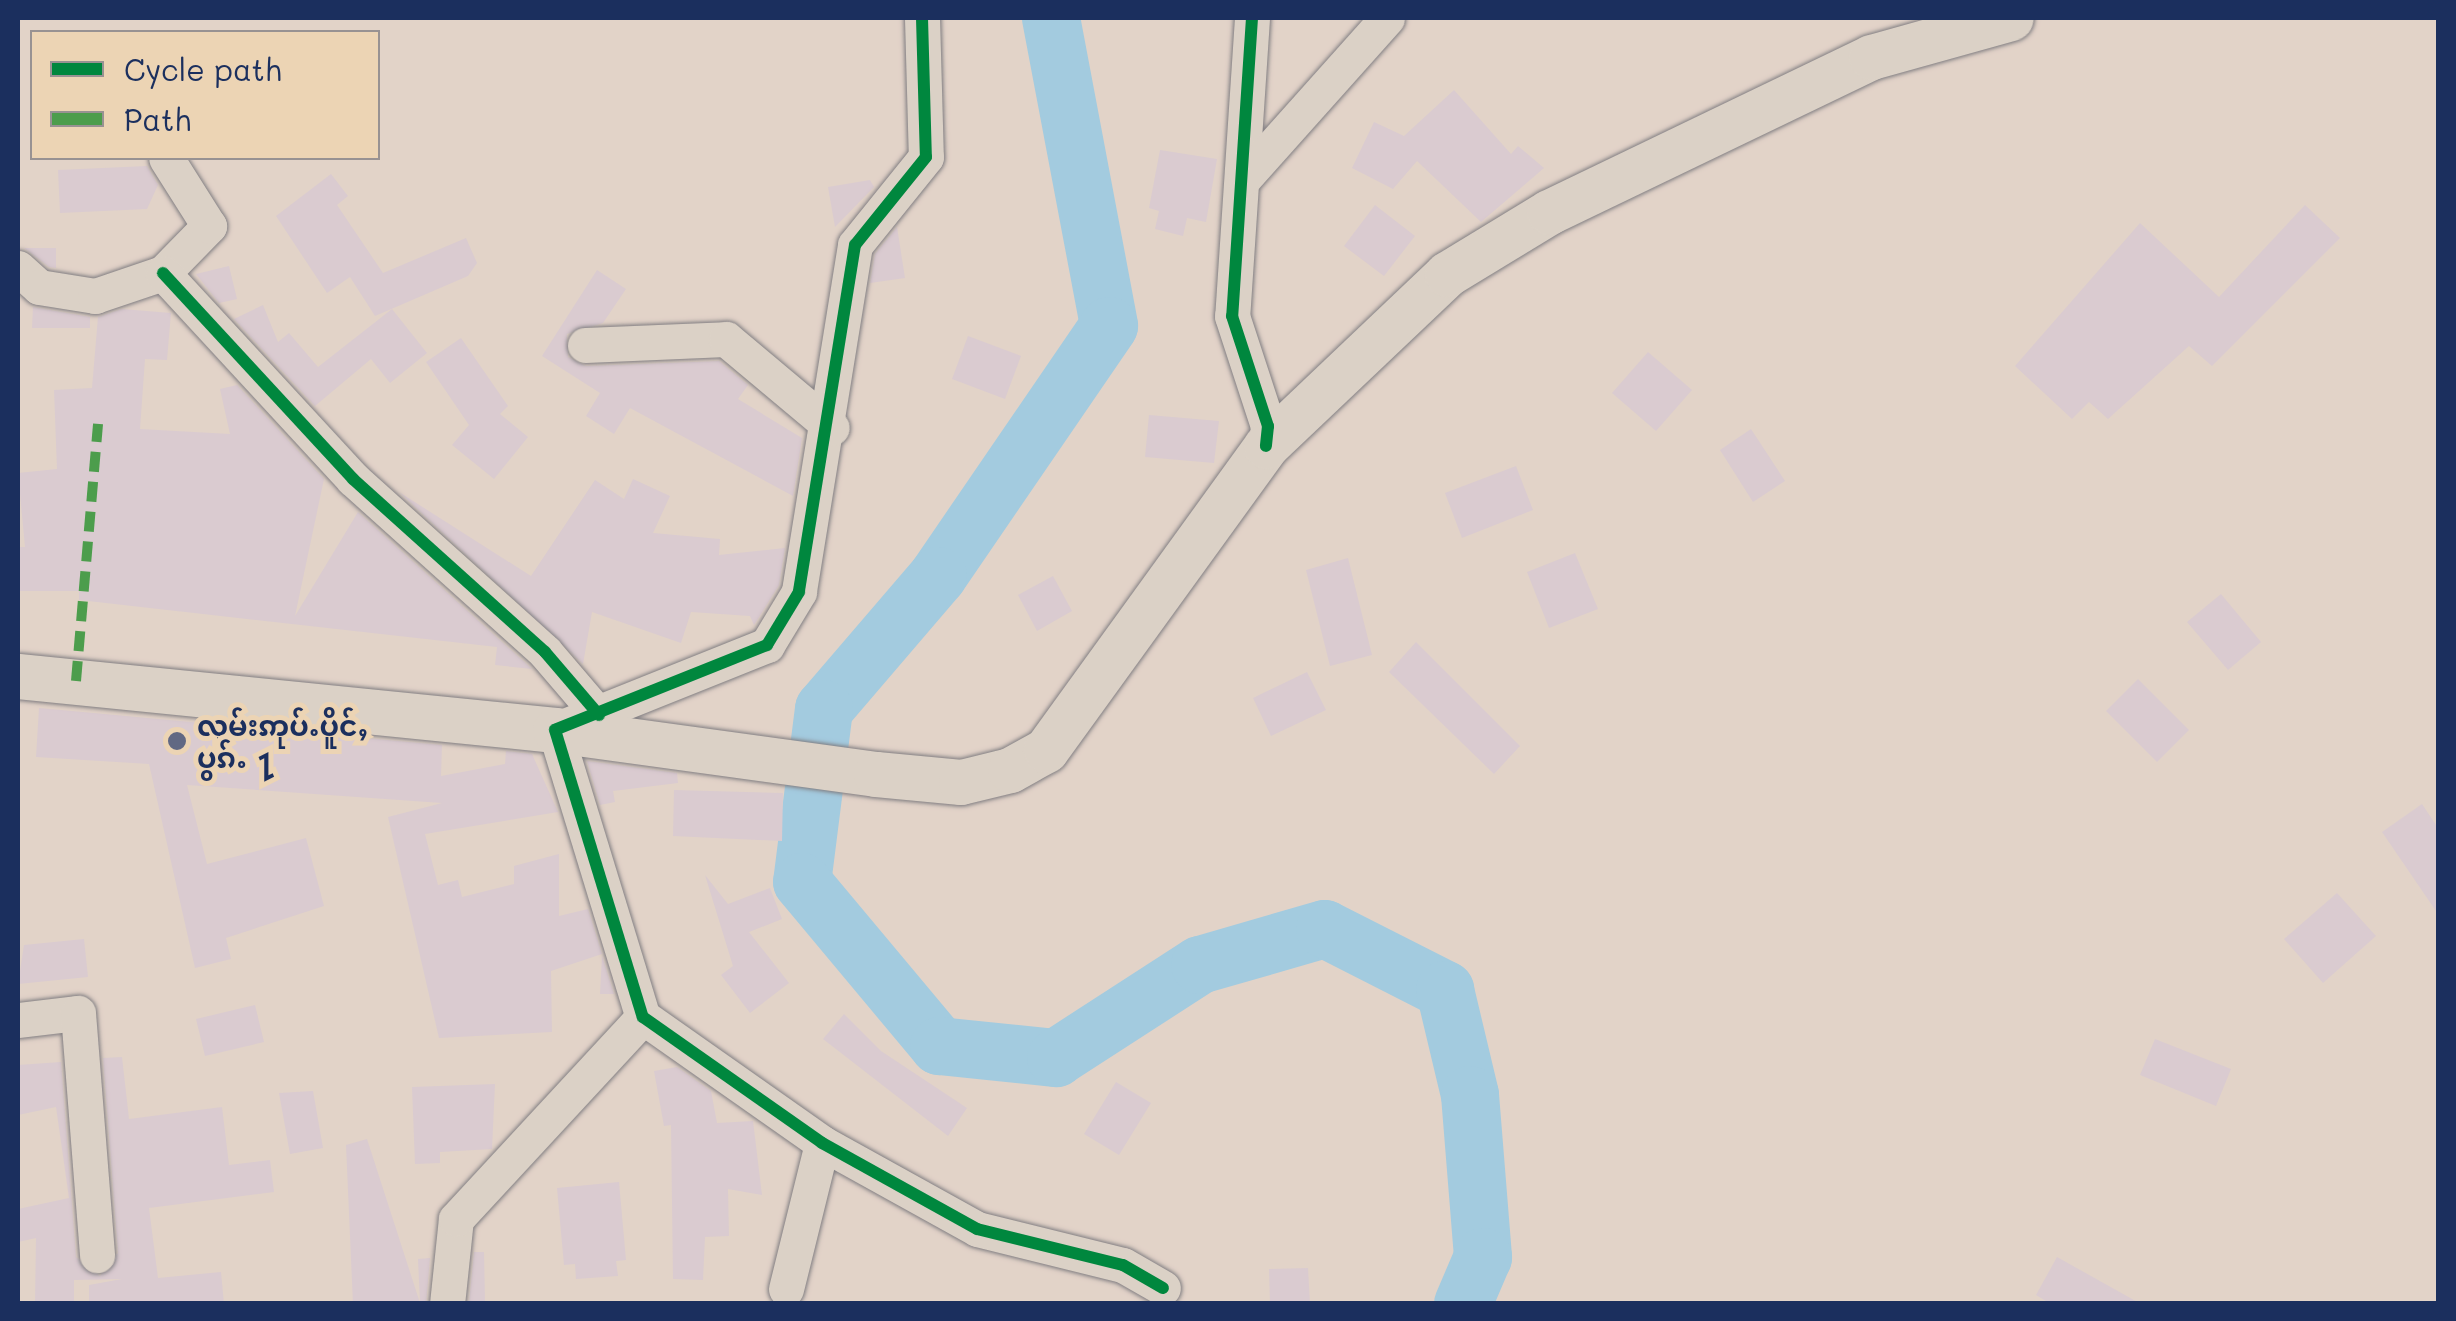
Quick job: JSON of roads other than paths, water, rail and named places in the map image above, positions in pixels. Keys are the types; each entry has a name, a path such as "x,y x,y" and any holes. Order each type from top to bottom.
{"main road":[{"path":"18,676 555,730 961,782 1046,750 1266,446 1447,274 1549,212 1871,57 2010,18"}],"street":[{"path":"922,18 926,157 855,245 832,428 799,592 767,645 555,730 644,1017 822,1143 977,1229 1123,1265 1164,1288"},
{"path":"1252,18 1246,176 1232,316 1266,446"},
{"path":"1246,176 1387,18"},
{"path":"18,268 40,286 95,296 163,273 209,226 167,160"},
{"path":"163,273 353,479 546,652 599,714"},
{"path":"584,345 726,339 832,428"},
{"path":"18,1020 78,1012 98,1255"},
{"path":"447,1304 456,1219 644,1017"},
{"path":"786,1289 822,1143"}],"waterway":[{"path":"1051,18 1109,326 938,576 824,709 802,882 939,1046 1056,1058 1200,965 1325,929 1445,990 1470,1095 1483,1257 1463,1304"}],"place":[{"name":"လုမ်းဢုပ်ႉပိူင်ႇ ပွၵ်ႉ ႑","path":"177,741"}]}
